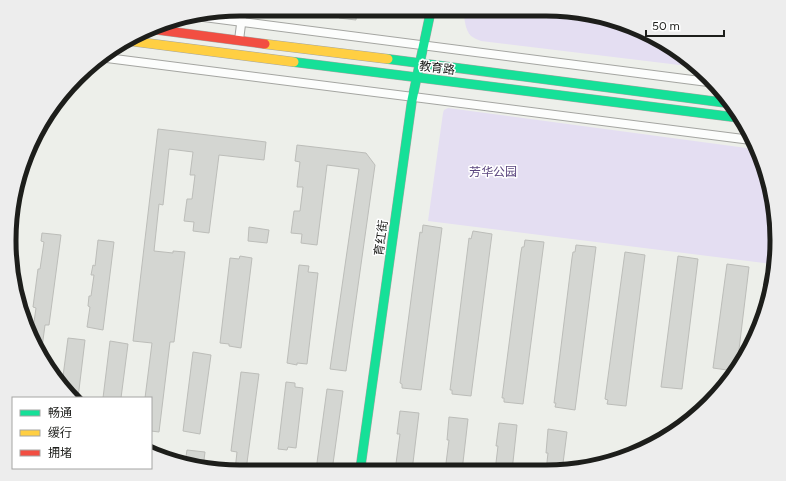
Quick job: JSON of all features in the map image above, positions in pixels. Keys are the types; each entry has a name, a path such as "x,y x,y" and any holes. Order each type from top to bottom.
{"main road":[{"name":"育红街","path":"361,465 413,97 422,45 429,16"},
{"name":"教育路","path":"162,30 722,101"},
{"name":"教育路","path":"136,42 733,117"}],"street":[{"path":"239,40 242,16"},
{"path":"211,18 703,81"},
{"path":"108,59 746,139"}],"green space":[{"path":"560,16 589,20 618,28 645,39 687,66 481,41 472,37 467,31 464,17"},
{"name":"芳华公园","path":"448,108 750,148 758,168 766,197 770,226 769,264 428,221 444,110"}],"shaded area":[{"path":"671,426 650,439 663,429"}],"building":[{"path":"339,16 356,16 356,20 339,18"},
{"path":"158,129 266,142 264,160 219,155 209,233 193,231 194,222 184,221 187,199 192,199 195,175 190,175 193,152 169,149 163,205 159,204 154,251 173,253 173,251 185,252 174,342 170,342 159,432 152,431 152,397 145,397 152,343 133,341"},
{"path":"297,145 366,153 375,165 346,371 330,369 359,169 327,165 317,245 301,243 302,234 291,233 294,211 300,211 303,187 297,187 300,162 295,161"},
{"path":"423,225 442,228 421,390 402,388 402,384 400,383 420,232 422,233"},
{"path":"249,227 269,230 267,243 248,241"},
{"path":"473,231 492,234 471,396 452,394 452,390 450,390 469,238 471,239"},
{"path":"42,233 61,235 49,325 45,325 42,346 33,327 36,308 33,307 38,269 40,269 44,242 41,241"},
{"path":"98,240 114,242 103,330 87,327 90,307 88,306 89,296 91,296 94,275 91,275 93,265 95,266"},
{"path":"525,240 544,242 523,404 504,402 504,398 502,398 521,252 522,247 524,247"},
{"path":"576,245 596,247 575,410 555,407 556,403 554,403 572,258"},
{"path":"625,252 645,255 626,406 607,404 608,400 605,399"},
{"path":"240,256 252,258 241,348 220,343 230,258 239,259"},
{"path":"678,256 698,259 682,389 661,387"},
{"path":"727,264 749,267 738,356 729,370 713,368"},
{"path":"299,265 309,266 308,272 318,273 307,364 297,363 297,365 287,363"},
{"path":"68,338 85,340 78,395 63,378"},
{"path":"110,341 128,344 121,397 103,397"},
{"path":"193,352 211,355 200,434 183,431"},
{"path":"241,372 259,374 247,465 236,465 237,452 231,451"},
{"path":"286,382 295,383 295,387 303,388 296,448 288,447 287,450 278,449"},
{"path":"327,389 343,391 333,465 317,465"},
{"path":"400,411 419,413 413,465 396,465 400,434 397,434"},
{"path":"449,417 468,419 463,465 446,465 449,440 447,440"},
{"path":"499,423 517,425 513,465 496,465 498,446 496,446"},
{"path":"548,429 567,432 563,465 547,465 548,453 546,453"},
{"path":"187,450 205,452 204,462 186,458"}],"traffic: fast":[{"path":"361,465 412,100 430,16"},
{"path":"388,59 723,102"},
{"path":"294,62 733,117"}],"traffic: slow":[{"path":"136,42 294,62"},
{"path":"265,44 388,59"}],"traffic: jam":[{"path":"162,30 265,44"}]}
